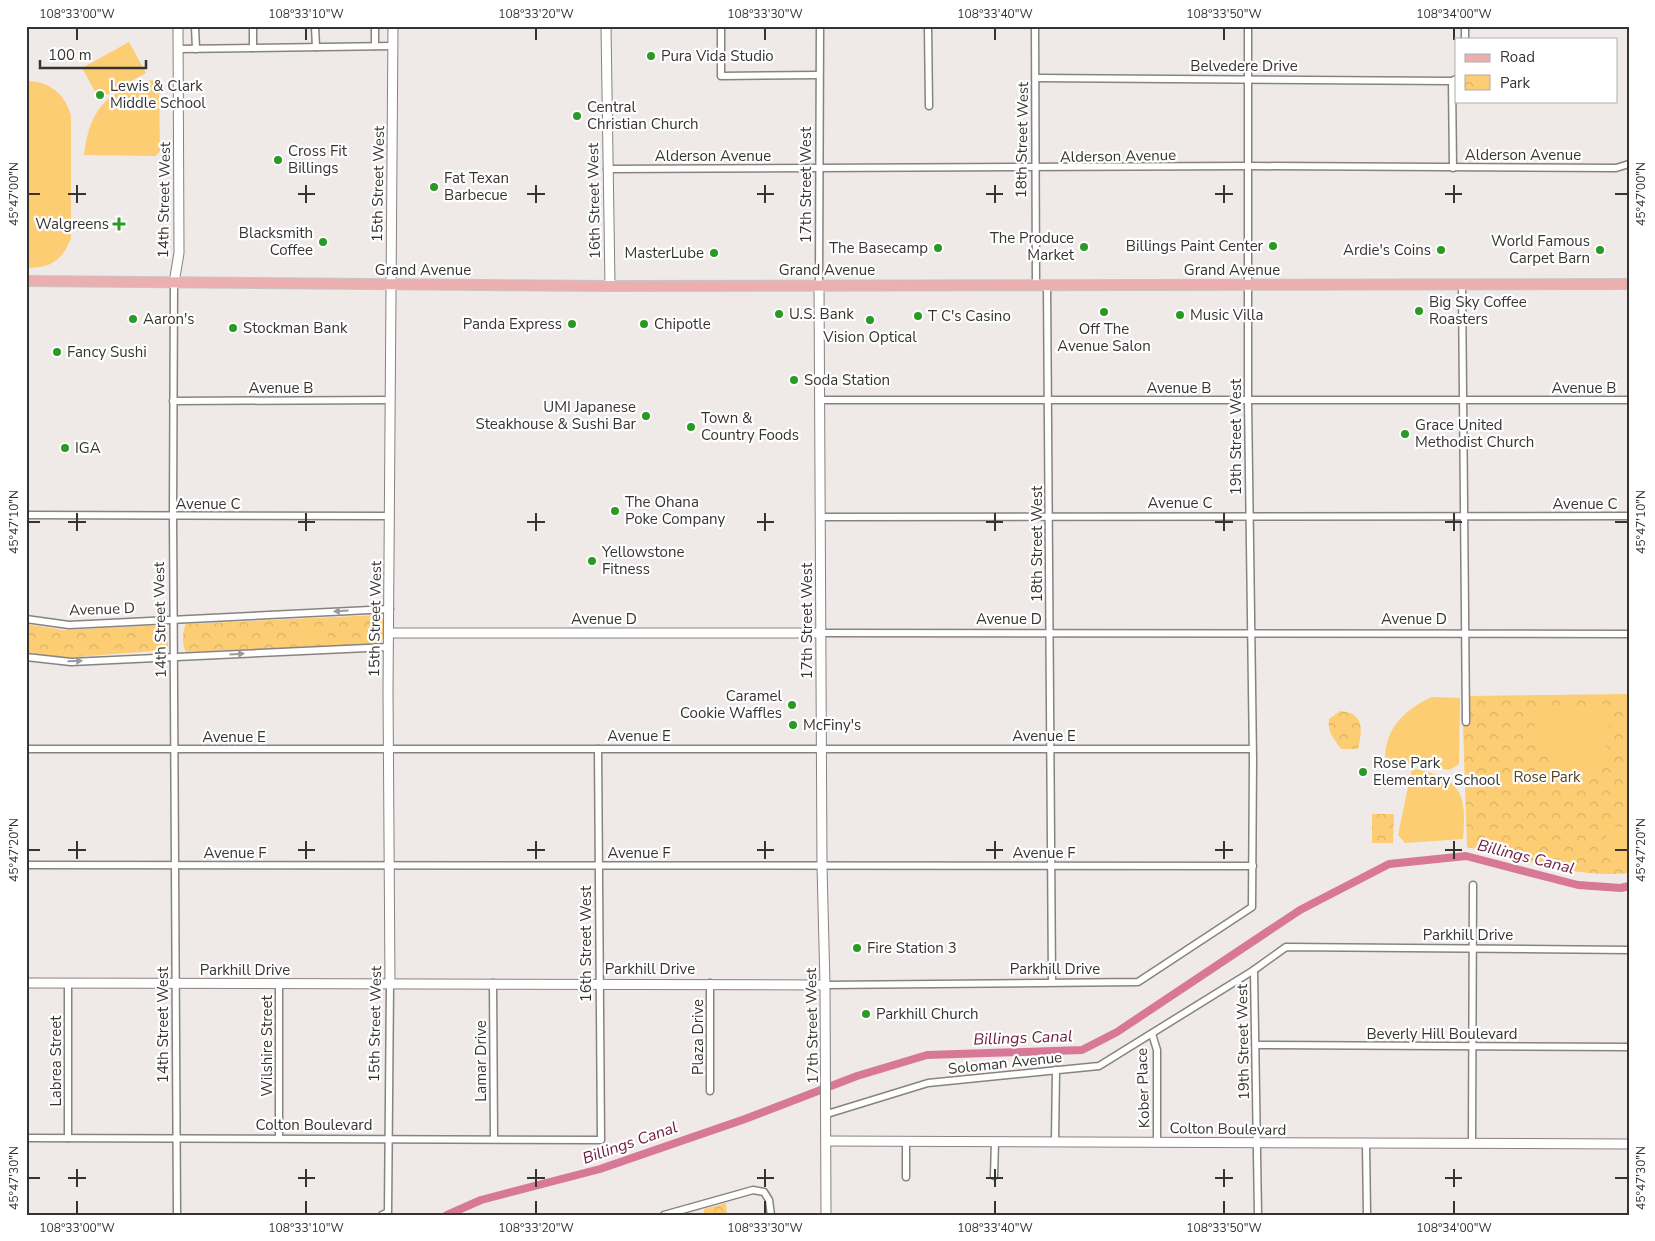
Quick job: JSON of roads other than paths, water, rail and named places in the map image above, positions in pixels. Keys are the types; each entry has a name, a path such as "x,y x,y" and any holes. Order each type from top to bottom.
{"main road":[{"name":"Grand Avenue","path":"26,281 610,286 820,284 1629,284"}],"street":[{"name":"14th Street West","path":"177,1215 173,401 174,283 179,254 178,26"},
{"path":"196,26 196,49"},
{"path":"253,26 253,48"},
{"path":"316,26 316,47"},
{"path":"375,26 375,46"},
{"name":"15th Street West","path":"385,1214 390,984 388,750 393,26"},
{"name":"16th Street West","path":"606,26 610,286"},
{"path":"721,26 721,76 819,75"},
{"name":"17th Street West","path":"820,26 820,633 822,866 827,1097 826,1215"},
{"path":"928,26 929,106"},
{"name":"18th Street West","path":"1034,26 1036,78 1034,169 1036,285"},
{"name":"19th Street West","path":"1248,26 1248,400 1252,907"},
{"path":"178,49 393,46"},
{"name":"Belvedere Drive","path":"1036,78 1454,80"},
{"path":"1453,168 1454,80"},
{"name":"Alderson Avenue","path":"607,169 1034,169 1249,166 1616,168 1629,164"},
{"name":"18th Street West","path":"1047,285 1052,982"},
{"path":"1462,285 1466,722"},
{"name":"Avenue B","path":"173,401 390,400"},
{"name":"Avenue B","path":"819,400 1629,400"},
{"name":"Avenue C","path":"26,515 390,516"},
{"name":"Avenue C","path":"820,517 1629,516"},
{"name":"Avenue D","path":"26,619 69,625 390,609"},
{"name":"Avenue D","path":"390,633 1629,634"},
{"path":"26,657 71,662 389,647"},
{"name":"Avenue E","path":"26,749 1252,749"},
{"name":"16th Street West","path":"598,749 601,1140"},
{"name":"Avenue F","path":"26,866 1253,866"},
{"path":"1472,1144 1473,885"},
{"name":"Parkhill Drive","path":"26,983 710,983 825,985 1138,982 1252,907"},
{"name":"Parkhill Drive","path":"1254,970 1286,947 1629,950"},
{"name":"19th Street West","path":"1254,970 1258,1215"},
{"name":"Soloman Avenue","path":"827,1114 928,1083 1099,1066 1254,970"},
{"name":"Labrea Street","path":"68,983 68,1138"},
{"name":"Wilshire Street","path":"280,983 280,1138"},
{"name":"Lamar Drive","path":"493,983 494,1139"},
{"name":"Plaza Drive","path":"710,983 710,1091"},
{"name":"Kober Place","path":"1152,1034 1157,1050 1157,1142"},
{"name":"Beverly Hill Boulevard","path":"1256,1046 1629,1047"},
{"path":"1055,1142 1056,1070"},
{"name":"Colton Boulevard","path":"26,1138 601,1140"},
{"name":"Colton Boulevard","path":"827,1141 1629,1144"},
{"path":"906,1141 906,1177"},
{"path":"994,1176 995,1141"},
{"path":"1366,1144 1367,1215"},
{"path":"664,1215 753,1190 764,1192 769,1200 771,1215"}],"waterway":[{"name":"Billings Canal","path":"447,1215 481,1200 600,1169 745,1119 857,1076 927,1055 1082,1050 1117,1032 1300,910 1389,864 1466,856 1578,885 1621,888 1629,886"}],"place":[{"name":"Pura Vida Studio","path":"651,56"},
{"name":"Lewis & Clark Middle School","path":"100,95"},
{"name":"Central Christian Church","path":"577,116"},
{"name":"Cross Fit Billings","path":"278,160"},
{"name":"Fat Texan Barbecue","path":"434,187"},
{"name":"Walgreens","path":"119,224"},
{"name":"Blacksmith Coffee","path":"323,242"},
{"name":"Billings Paint Center","path":"1273,246"},
{"name":"The Produce Market","path":"1084,247"},
{"name":"The Basecamp","path":"938,248"},
{"name":"Ardie's Coins","path":"1441,250"},
{"name":"World Famous Carpet Barn","path":"1600,250"},
{"name":"MasterLube","path":"714,253"},
{"name":"Big Sky Coffee Roasters","path":"1419,311"},
{"name":"Off The Avenue Salon","path":"1104,312"},
{"name":"U.S. Bank","path":"779,314"},
{"name":"Music Villa","path":"1180,315"},
{"name":"T C's Casino","path":"918,316"},
{"name":"Aaron's","path":"133,319"},
{"name":"Vision Optical","path":"870,320"},
{"name":"Panda Express","path":"572,324"},
{"name":"Chipotle","path":"644,324"},
{"name":"Stockman Bank","path":"233,328"},
{"name":"Fancy Sushi","path":"57,352"},
{"name":"Soda Station","path":"794,380"},
{"name":"UMI Japanese Steakhouse & Sushi Bar","path":"646,416"},
{"name":"Town & Country Foods","path":"691,427"},
{"name":"Grace United Methodist Church","path":"1405,434"},
{"name":"IGA","path":"65,448"},
{"name":"The Ohana Poke Company","path":"615,511"},
{"name":"Yellowstone Fitness","path":"592,561"},
{"name":"Caramel Cookie Waffles","path":"792,705"},
{"name":"McFiny's","path":"793,725"},
{"name":"Rose Park Elementary School","path":"1363,772"},
{"name":"Fire Station 3","path":"857,948"},
{"name":"Parkhill Church","path":"866,1014"}],"park label":[{"name":"Rose Park","path":"1547,777"}]}
